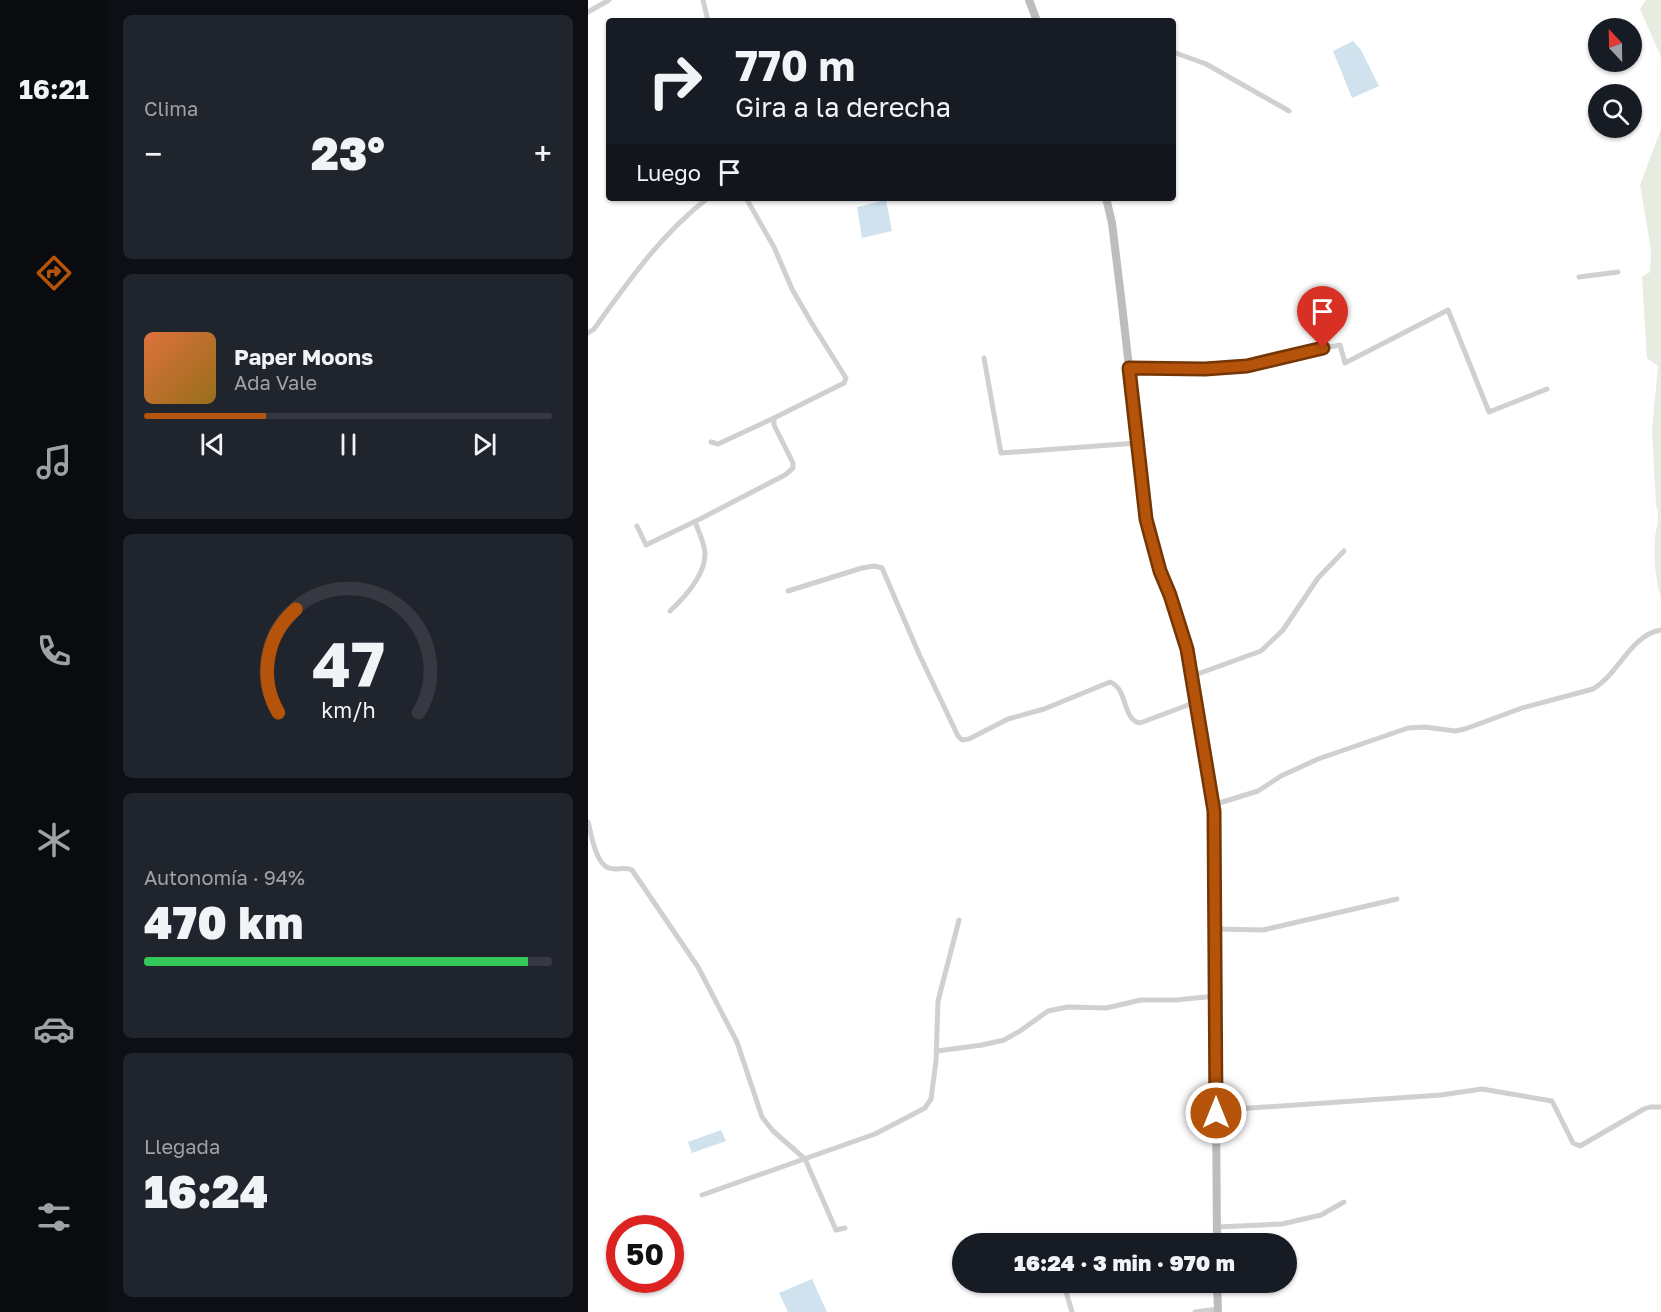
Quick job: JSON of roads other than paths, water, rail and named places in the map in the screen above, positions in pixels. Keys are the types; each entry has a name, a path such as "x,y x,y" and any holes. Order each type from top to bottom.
{"main road":[{"path":"1029,0 1036,18"},
{"path":"1107,201 1112,223 1146,519 1180,624 1192,676 1213,805 1216,929 1217,1233"},
{"path":"1217,1293 1218,1310"}],"street":[{"path":"588,12 609,0"},
{"path":"703,0 707,18"},
{"path":"1176,53 1206,64 1289,111"},
{"path":"588,333 594,329 646,258 704,201"},
{"path":"711,442 718,444 827,393 844,383 846,378 792,289 774,247 748,201"},
{"path":"1579,277 1618,272"},
{"path":"1129,368 1205,369 1247,366 1340,345 1345,363 1448,310 1490,412 1547,388"},
{"path":"984,358 1001,453 1137,442"},
{"path":"637,526 646,544 695,522 785,475 793,468 793,463 774,425 774,418"},
{"path":"670,611 688,594 704,564 705,552 695,522"},
{"path":"1192,676 1261,651 1284,630 1318,578 1344,551"},
{"path":"788,591 862,568 874,566 882,568 924,664 962,740 969,739 1008,719 1044,709 1110,682 1116,684 1120,690 1131,718 1135,722 1140,723 1196,702"},
{"path":"1213,805 1258,791 1281,776 1318,759 1408,728 1425,727 1455,731 1465,729 1522,708 1593,689 1603,683 1643,636 1661,630"},
{"path":"588,822 594,847 604,865 610,869 626,867 632,870 698,967 737,1042 762,1117 773,1131 805,1159 836,1230 845,1228"},
{"path":"1216,929 1263,930 1397,899"},
{"path":"702,1195 875,1134 925,1108 931,1100 937,1051 938,1001 958,920"},
{"path":"937,1051 1004,1040 1048,1011 1068,1007 1106,1008 1141,1000 1176,1000 1216,996"},
{"path":"1216,1113 1236,1109 1441,1095 1482,1089 1552,1101 1573,1143 1580,1146 1644,1109 1661,1107"},
{"path":"1217,1227 1282,1224 1321,1215 1344,1202"},
{"path":"1066,1293 1072,1312"},
{"path":"1195,1312 1218,1310"}],"water":[{"path":"1353,41 1361,50 1379,86 1352,98 1333,51"},
{"path":"886,201 892,231 862,238 857,207"},
{"path":"721,1130 726,1141 692,1153 688,1142"},
{"path":"812,1279 827,1312 788,1312 779,1293"}]}
